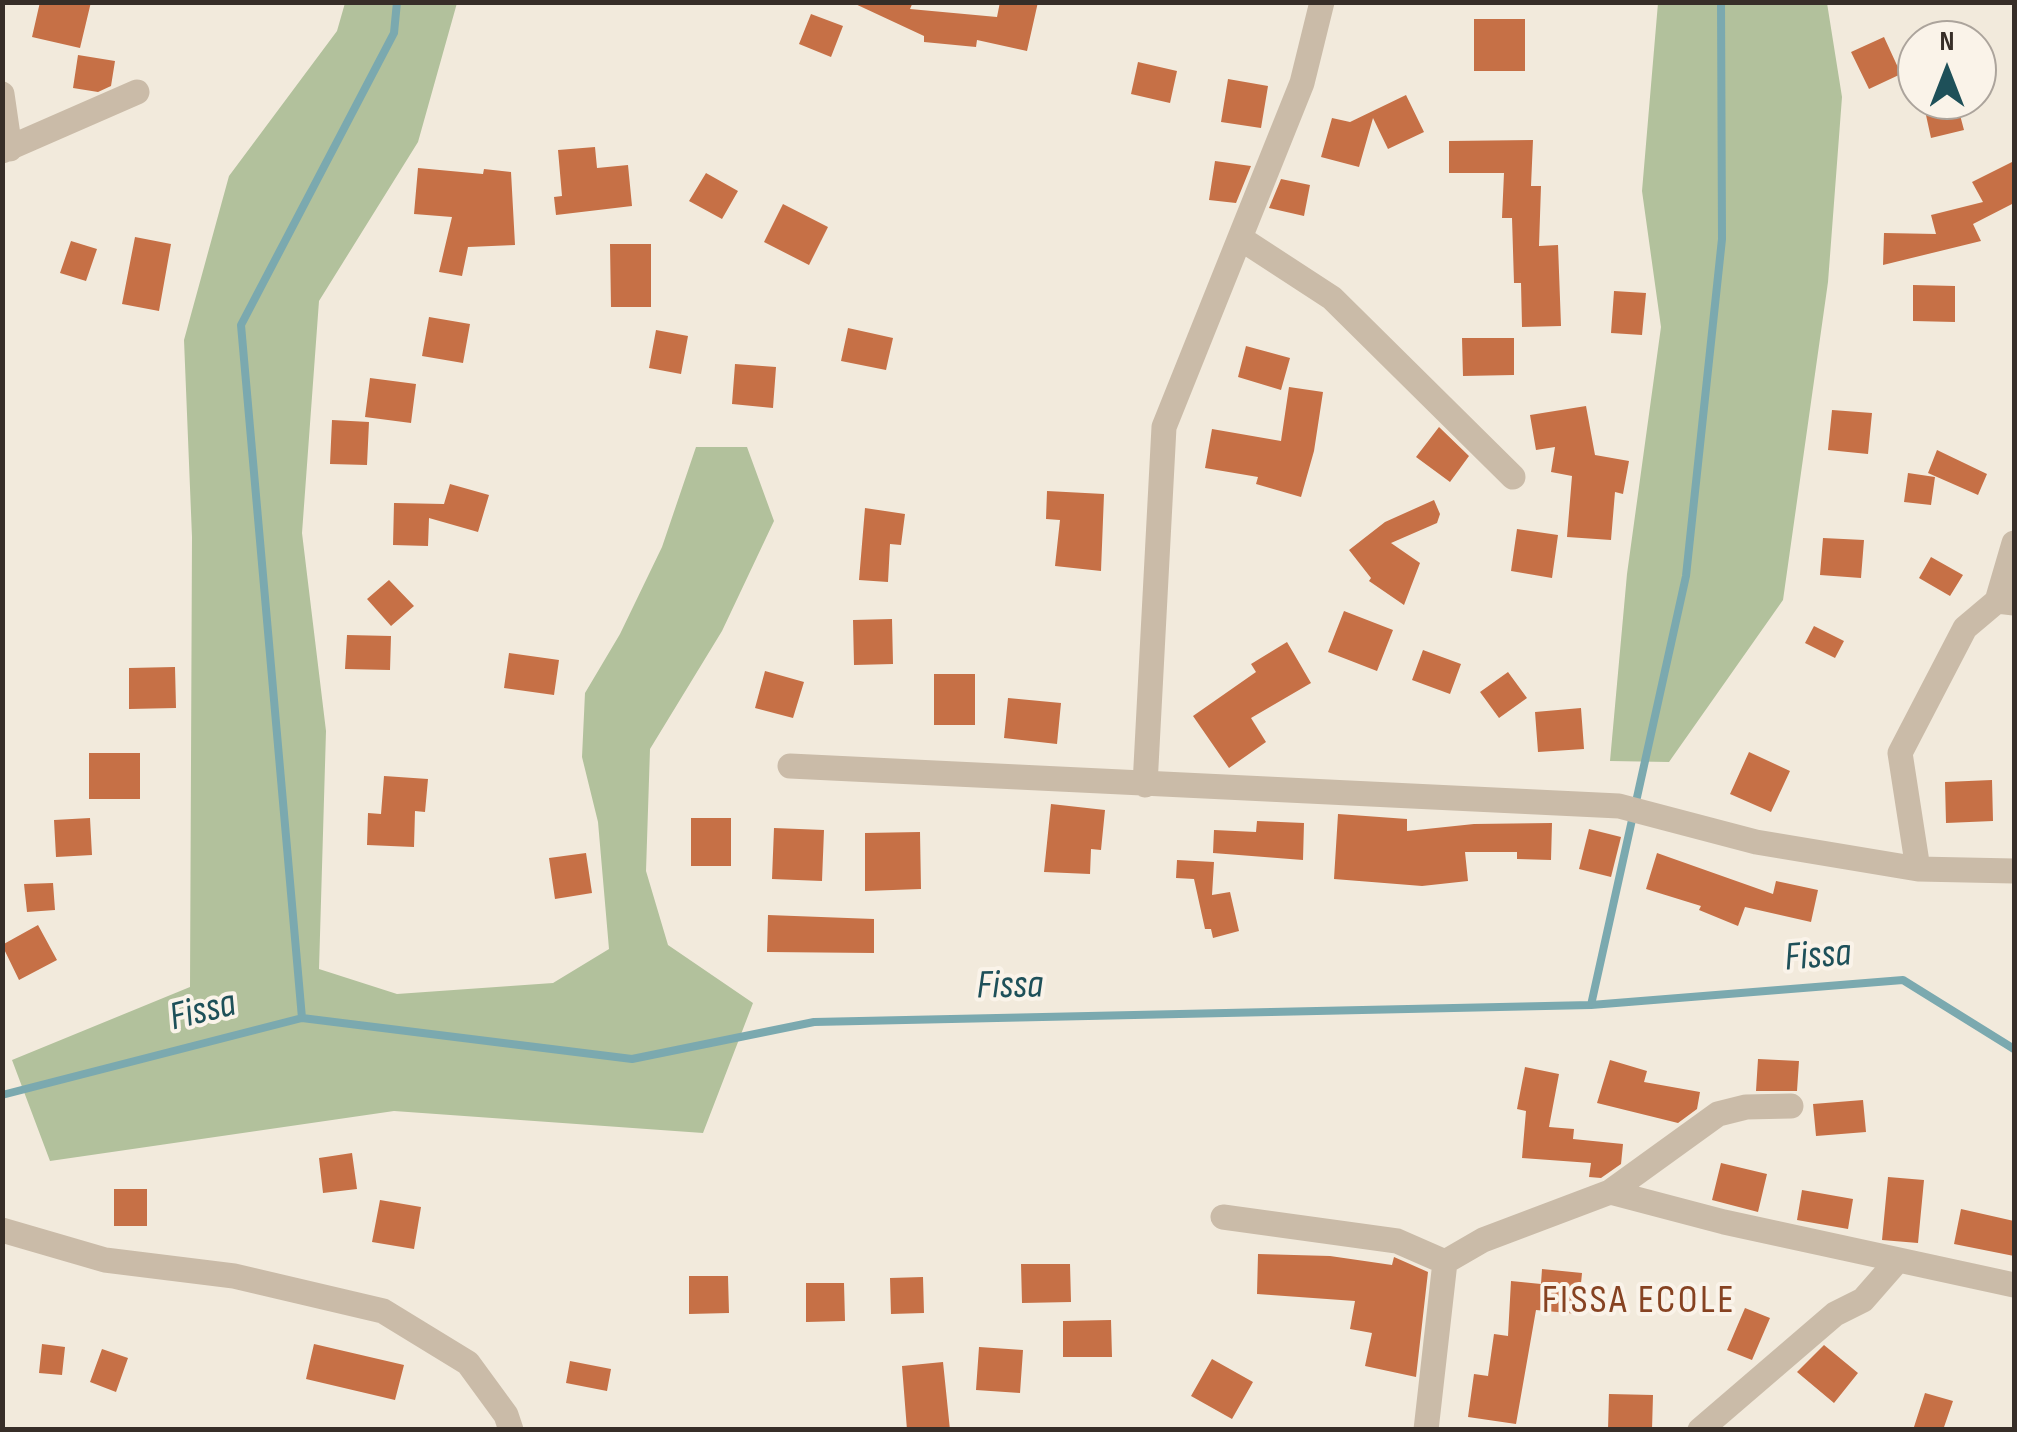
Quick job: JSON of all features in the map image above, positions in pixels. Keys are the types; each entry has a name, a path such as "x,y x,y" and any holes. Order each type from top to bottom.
{"street":[{"path":"1145,786 1164,427 1302,84 1322,2"},
{"path":"2,94 6,150 138,92"},
{"path":"1240,238 1332,298 1513,477"},
{"path":"1918,869 1900,753 1965,628 2006,602 2014,544"},
{"path":"790,766 1619,806 1756,842 1918,869 2014,872"},
{"path":"1445,1262 1483,1240 1610,1192 1718,1114 1790,1106"},
{"path":"1610,1192 2014,1285"},
{"path":"1222,1217 1397,1240 1445,1262"},
{"path":"2,1230 104,1260 234,1276 383,1311 468,1363 506,1415 510,1430"},
{"path":"1700,1430 1835,1314 1862,1300 1898,1260"},
{"path":"1426,1430 1445,1262"}],"green space":[{"path":"345,3 457,3 418,142 319,301 302,533 326,731 319,969 397,994 553,983 609,949 598,822 582,757 585,693 620,634 662,547 696,447 747,447 774,521 722,631 650,749 646,871 668,945 753,1003 703,1133 394,1111 50,1161 12,1060 190,987 192,537 184,340 229,176 337,31"},
{"path":"1658,3 1827,3 1842,97 1828,282 1783,600 1669,762 1610,761 1627,574 1661,327 1642,191"}],"building":[{"path":"40,2 91,2 80,48 32,37"},
{"path":"851,2 913,2 910,9 997,17 1000,2 1038,2 1027,51 977,40 976,47 924,42 924,36"},
{"path":"811,14 843,26 831,57 799,44"},
{"path":"1474,19 1525,19 1525,71 1474,71"},
{"path":"1884,37 1897,65 1897,76 1869,89 1851,52"},
{"path":"78,55 115,61 111,86 98,92 73,88"},
{"path":"1138,62 1177,71 1170,103 1131,94"},
{"path":"1228,79 1268,86 1261,128 1221,122"},
{"path":"1406,95 1424,132 1388,149 1373,118 1359,167 1321,157 1332,118 1350,122"},
{"path":"1927,120 1961,120 1964,130 1931,138"},
{"path":"1533,140 1531,186 1541,186 1539,246 1558,245 1561,326 1522,327 1521,283 1514,283 1512,218 1502,218 1504,173 1449,173 1449,141"},
{"path":"595,147 597,168 628,165 632,206 556,215 554,197 562,196 558,150"},
{"path":"1215,161 1251,166 1236,203 1209,200"},
{"path":"2014,161 2014,203 1973,224 1981,241 1883,265 1884,233 1936,234 1931,215 1983,202 1972,182"},
{"path":"418,168 483,174 484,169 511,172 515,245 468,247 462,276 439,272 452,217 414,214"},
{"path":"706,173 738,191 722,219 689,201"},
{"path":"1281,179 1310,185 1304,216 1269,208"},
{"path":"783,204 828,227 809,265 764,242"},
{"path":"135,237 171,244 159,311 122,304"},
{"path":"71,241 97,249 86,281 60,273"},
{"path":"610,244 651,244 651,307 611,307"},
{"path":"1913,285 1955,286 1955,322 1913,321"},
{"path":"1614,291 1646,293 1642,335 1611,333"},
{"path":"429,317 470,324 463,363 422,356"},
{"path":"848,328 893,338 886,370 841,361"},
{"path":"656,330 688,336 681,374 649,368"},
{"path":"1462,338 1514,338 1514,375 1463,376"},
{"path":"1246,346 1290,358 1281,390 1238,377"},
{"path":"735,364 776,367 773,408 732,404"},
{"path":"370,378 416,384 411,423 365,417"},
{"path":"1289,387 1323,392 1314,451 1301,497 1256,484 1258,477 1205,468 1212,429 1281,441"},
{"path":"1586,406 1595,455 1629,461 1623,494 1615,492 1611,540 1567,537 1572,476 1551,472 1555,447 1536,450 1530,415"},
{"path":"1832,410 1872,413 1868,454 1828,450"},
{"path":"332,420 369,422 367,465 330,464"},
{"path":"1439,427 1469,456 1450,482 1416,457"},
{"path":"1937,450 1987,474 1978,495 1928,473"},
{"path":"1908,473 1935,477 1931,505 1904,502"},
{"path":"450,484 489,495 478,532 429,518 428,546 393,545 394,503 444,504"},
{"path":"1047,491 1104,494 1101,571 1055,566 1060,520 1046,519"},
{"path":"1434,500 1440,514 1437,523 1391,543 1420,563 1404,605 1369,581 1371,578 1349,550 1385,522"},
{"path":"865,508 905,514 901,545 890,544 888,582 859,580"},
{"path":"1517,529 1558,535 1552,578 1511,571"},
{"path":"1823,538 1864,540 1861,578 1820,575"},
{"path":"1931,557 1963,575 1950,596 1919,578"},
{"path":"389,580 414,606 391,626 367,599"},
{"path":"1344,611 1393,630 1377,671 1328,652"},
{"path":"892,619 893,664 854,665 853,620"},
{"path":"1814,626 1844,641 1835,658 1805,643"},
{"path":"347,635 391,636 390,670 345,669"},
{"path":"1287,642 1311,683 1251,718 1266,742 1229,768 1193,716 1256,672 1251,664"},
{"path":"1423,650 1461,664 1450,694 1412,680"},
{"path":"509,653 559,660 554,695 504,688"},
{"path":"175,667 176,708 129,709 129,668"},
{"path":"765,671 804,682 793,718 755,708"},
{"path":"1508,672 1527,698 1499,718 1480,692"},
{"path":"934,674 975,674 975,725 934,725"},
{"path":"1008,698 1061,703 1057,744 1004,738"},
{"path":"1581,708 1584,749 1538,752 1535,712"},
{"path":"1749,752 1790,771 1771,812 1730,794"},
{"path":"89,753 140,753 140,799 89,799"},
{"path":"384,776 428,779 425,812 415,811 414,847 367,845 368,813 381,814"},
{"path":"1992,780 1993,821 1946,823 1945,782"},
{"path":"1051,804 1105,810 1101,850 1091,849 1090,874 1044,872"},
{"path":"1338,814 1407,819 1407,831 1474,824 1552,823 1551,860 1517,859 1517,852 1465,852 1468,881 1422,886 1334,879"},
{"path":"90,818 92,855 56,857 54,820"},
{"path":"691,818 731,818 731,866 691,866"},
{"path":"1257,821 1304,823 1303,860 1213,853 1214,830 1256,832"},
{"path":"774,828 824,830 822,881 772,879"},
{"path":"1589,829 1621,837 1611,877 1579,869"},
{"path":"920,832 921,889 865,891 865,833"},
{"path":"586,853 592,893 555,899 549,858"},
{"path":"1657,853 1773,894 1776,881 1818,890 1811,922 1745,907 1738,926 1699,910 1701,906 1646,889"},
{"path":"1177,860 1214,862 1212,895 1230,892 1239,931 1213,938 1211,929 1205,929 1194,879 1176,878"},
{"path":"53,883 55,910 27,912 24,884"},
{"path":"768,915 874,919 874,953 767,952"},
{"path":"38,925 57,960 19,980 2,945"},
{"path":"1758,1059 1799,1061 1797,1091 1756,1091"},
{"path":"1610,1060 1647,1071 1644,1082 1700,1092 1697,1109 1678,1123 1597,1103"},
{"path":"1525,1067 1559,1074 1549,1127 1574,1129 1573,1139 1623,1144 1621,1164 1601,1178 1589,1177 1591,1163 1522,1158 1526,1111 1517,1109"},
{"path":"1863,1100 1866,1132 1816,1136 1813,1104"},
{"path":"352,1153 357,1189 323,1193 319,1158"},
{"path":"1721,1163 1767,1174 1758,1212 1712,1200"},
{"path":"1888,1177 1924,1180 1918,1243 1882,1240"},
{"path":"114,1189 147,1189 147,1226 114,1226"},
{"path":"1802,1190 1853,1199 1848,1229 1797,1220"},
{"path":"380,1200 421,1207 414,1249 372,1242"},
{"path":"1961,1209 2014,1221 2014,1256 1954,1244"},
{"path":"1258,1254 1330,1256 1392,1265 1394,1257 1428,1272 1416,1377 1365,1366 1372,1333 1350,1329 1355,1301 1257,1294"},
{"path":"1021,1264 1070,1264 1071,1302 1022,1303"},
{"path":"1542,1269 1582,1273 1578,1314 1536,1310 1516,1424 1468,1417 1474,1374 1488,1376 1494,1334 1508,1336 1511,1281 1541,1284"},
{"path":"689,1276 728,1276 729,1313 689,1314"},
{"path":"923,1277 924,1313 891,1314 890,1278"},
{"path":"806,1283 844,1283 845,1321 806,1322"},
{"path":"1745,1308 1770,1318 1752,1360 1727,1350"},
{"path":"1111,1320 1112,1357 1063,1357 1063,1321"},
{"path":"42,1344 65,1347 62,1375 39,1373"},
{"path":"314,1344 404,1365 395,1400 306,1379"},
{"path":"1824,1345 1858,1373 1834,1403 1797,1372"},
{"path":"979,1347 1023,1350 1020,1393 976,1390"},
{"path":"102,1349 128,1358 116,1392 90,1382"},
{"path":"1212,1359 1253,1382 1232,1419 1191,1396"},
{"path":"570,1361 611,1369 607,1391 566,1383"},
{"path":"943,1362 950,1430 907,1430 902,1366"},
{"path":"1925,1393 1953,1401 1943,1430 1913,1430"},
{"path":"1609,1394 1653,1395 1652,1430 1608,1430"}],"waterway":[{"path":"302,1018 241,325 394,33 397,2"},
{"path":"1591,1005 1686,576 1722,239 1721,2"},
{"name":"Fissa","path":"2,1095 302,1018 632,1059 814,1022 1591,1005 1903,980 2014,1049"}],"district":[{"name":"FISSA ECOLE","path":"1639,1302"}]}
